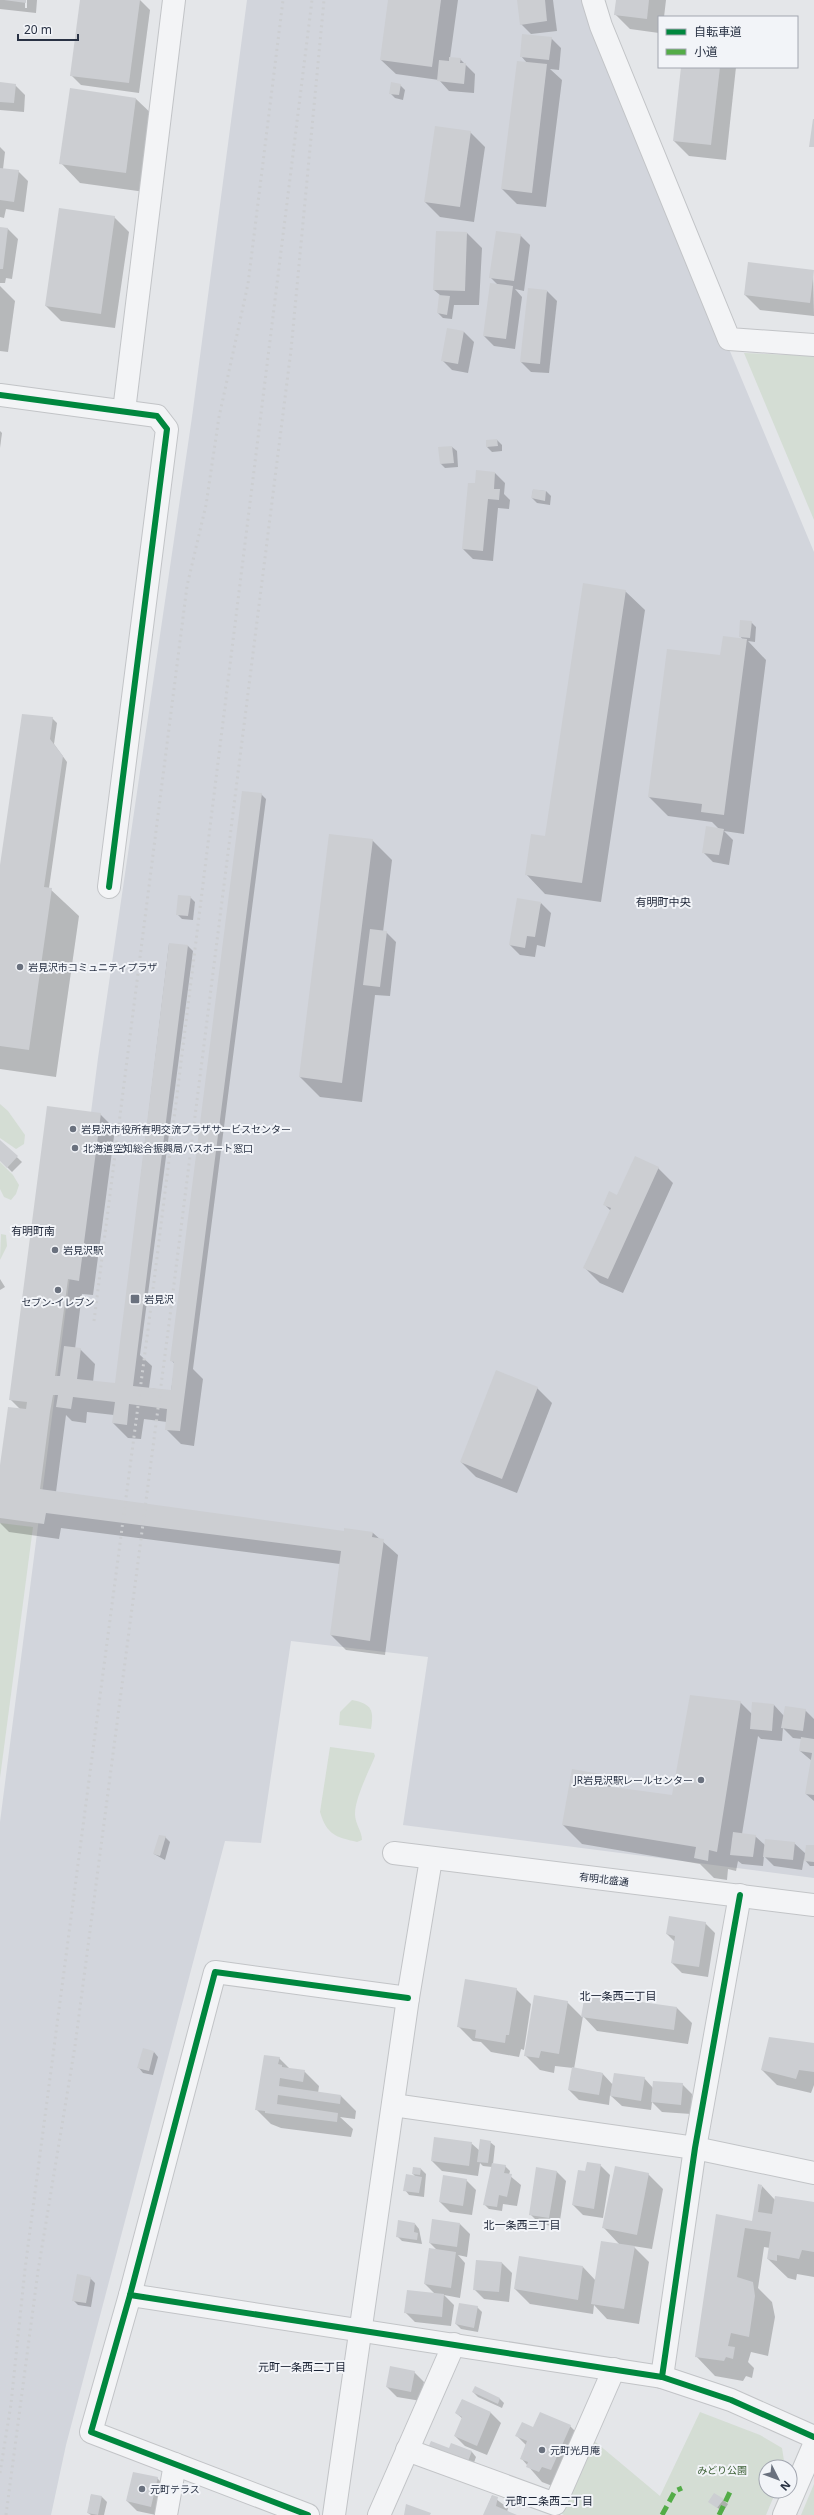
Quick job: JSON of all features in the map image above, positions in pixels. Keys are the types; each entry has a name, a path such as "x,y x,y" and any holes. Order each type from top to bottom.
{"street":[{"path":"124,411 174,0"},
{"path":"593,0 601,26 729,338 814,345"},
{"path":"0,395 157,416 167,429 109,887"},
{"name":"有明北盛通","path":"394,1853 431,1859 814,1905"},
{"path":"334,2515 362,2330 408,1998 431,1859"},
{"path":"662,2377 695,2148 740,1895"},
{"path":"308,2515 91,2432 130,2295 215,1972 408,1998"},
{"path":"393,2105 695,2148 814,2173"},
{"path":"130,2295 662,2377 731,2400 814,2438"},
{"path":"379,2515 454,2344"},
{"path":"407,2450 555,2504 614,2369"},
{"path":"784,2515 814,2445"},
{"path":"166,2515 175,2464"}],"shaded area":[{"path":"247,0 583,0 814,552 814,1878 403,1825 428,1657 291,1641 261,1843 225,1841 66,2445 51,2515 0,2515 0,1822 98,1058 192,417"}],"green space":[{"path":"744,353 814,356 814,520"},
{"path":"0,1104 8,1111 25,1135 24,1144 16,1149 0,1138"},
{"path":"0,1162 13,1175 19,1185 16,1194 11,1200 4,1197 0,1189"},
{"path":"1,1234 6,1235 7,1246 0,1260"},
{"path":"0,1523 33,1527 0,1778"},
{"path":"352,1700 368,1706 370,1709 372,1713 371,1729 339,1725 340,1712"},
{"path":"330,1747 374,1753 375,1756 357,1800 355,1818 362,1840 357,1842 333,1834 326,1826 320,1812"},
{"name":"みどり公園","path":"700,2412 760,2435 782,2448 784,2459 758,2459 758,2499 773,2499 766,2515 564,2515 558,2512 592,2439 660,2496"},
{"path":"814,2484 814,2515 801,2515"}],"building":[{"path":"4,0 26,0 26,3"},
{"path":"80,0 140,0 129,83 70,76"},
{"path":"388,0 441,0 432,67 380,60"},
{"path":"517,0 545,0 547,21 520,25"},
{"path":"616,0 649,0 647,19 614,15"},
{"path":"522,34 552,37 549,60 520,57"},
{"path":"449,57 461,58 460,63 466,63 464,84 437,81 439,60 449,61"},
{"path":"517,61 547,64 532,193 501,189"},
{"path":"681,68 720,68 711,145 673,141"},
{"path":"0,82 16,84 14,103 0,102"},
{"path":"391,82 401,84 399,95 389,94"},
{"path":"70,88 136,98 126,173 59,164"},
{"path":"813,119 814,147 809,147"},
{"path":"435,126 471,131 460,207 424,202"},
{"path":"0,168 19,170 14,202 0,200"},
{"path":"59,208 115,216 101,314 45,306"},
{"path":"0,227 8,228 3,269 0,269"},
{"path":"436,231 467,232 465,291 433,290"},
{"path":"496,231 521,234 514,281 489,278"},
{"path":"748,262 814,270 810,303 744,295"},
{"path":"490,283 513,286 506,339 483,336"},
{"path":"528,288 547,290 540,364 520,362"},
{"path":"439,295 450,296 447,315 437,313"},
{"path":"447,328 464,331 458,364 441,361"},
{"path":"497,439 498,446 486,447 486,440"},
{"path":"452,446 454,463 440,464 438,447"},
{"path":"476,470 495,472 494,489 500,489 499,500 488,499 483,551 462,549 468,483 475,483"},
{"path":"533,489 546,491 545,501 531,498"},
{"path":"583,583 626,590 582,883 525,875 531,834 545,836"},
{"path":"740,620 752,621 750,638 739,637"},
{"path":"723,636 747,639 724,815 701,812 702,804 648,797 667,649 720,655"},
{"path":"22,714 53,717 50,739 63,756 44,887 52,888 29,1050 0,1046 0,865"},
{"path":"242,791 262,793 180,1431 165,1430 167,1409 129,1404 127,1425 112,1423 115,1402 73,1397 71,1409 56,1407 58,1395 53,1395 40,1489 344,1531 344,1528 373,1532 372,1537 384,1539 370,1641 330,1635 341,1551 46,1513 44,1524 0,1518 0,1465 8,1407 26,1409 27,1402 9,1400 47,1106 101,1113 79,1281 68,1279 55,1376 60,1376 64,1346 81,1348 77,1379 115,1383 169,943 188,945 133,1386 171,1390 174,1362 170,1361"},
{"path":"706,826 724,829 719,855 702,853"},
{"path":"329,834 373,839 342,1083 299,1077"},
{"path":"178,895 191,896 188,916 176,915"},
{"path":"517,898 541,902 535,937 527,936 525,948 509,945"},
{"path":"370,929 387,931 380,987 363,985"},
{"path":"0,1140 18,1156 7,1168 0,1161"},
{"path":"635,1156 659,1167 608,1279 583,1268 611,1208 603,1205 609,1191 617,1195"},
{"path":"496,1370 538,1387 502,1479 460,1462"},
{"name":"JR岩見沢駅レールセンター","path":"690,1695 741,1701 717,1852 709,1850 708,1861 694,1858 696,1847 562,1825 572,1769 600,1774 598,1785 672,1795"},
{"path":"752,1702 774,1704 772,1731 750,1729"},
{"path":"785,1706 806,1709 803,1731 781,1728"},
{"path":"801,1737 814,1739 814,1795 805,1794 812,1753 799,1751"},
{"path":"733,1832 756,1835 753,1857 730,1855"},
{"path":"159,1835 166,1836 160,1856 153,1854"},
{"path":"765,1839 795,1842 793,1860 763,1857"},
{"path":"806,1845 814,1845 814,1862 804,1861"},
{"path":"669,1916 706,1922 699,1967 671,1963 675,1936 666,1934"},
{"path":"465,1979 517,1988 509,2035 506,2035 505,2043 475,2038 476,2030 457,2027"},
{"path":"585,1994 677,2007 674,2030 581,2017"},
{"path":"534,1995 568,2001 559,2054 541,2051 539,2058 524,2056"},
{"path":"769,2037 814,2043 814,2072 799,2070 796,2079 761,2070"},
{"path":"143,2048 154,2051 149,2071 137,2068"},
{"path":"264,2055 280,2057 278,2064 282,2065 282,2067 305,2070 303,2082 280,2078 279,2086 341,2095 340,2104 278,2095 277,2104 338,2113 337,2122 265,2113 265,2111 255,2110"},
{"path":"572,2067 603,2073 599,2095 568,2090"},
{"path":"614,2073 645,2077 641,2101 610,2096"},
{"path":"653,2081 683,2083 681,2105 651,2102"},
{"path":"434,2137 472,2142 469,2166 431,2161"},
{"path":"480,2139 491,2141 488,2163 477,2162"},
{"path":"587,2162 601,2164 594,2209 572,2205 578,2170 585,2171"},
{"path":"492,2163 506,2165 504,2173 512,2174 507,2197 499,2195 497,2207 483,2205"},
{"path":"615,2166 649,2173 637,2235 602,2228"},
{"path":"413,2167 421,2168 420,2175 412,2174"},
{"path":"536,2167 557,2171 549,2218 529,2215"},
{"path":"406,2174 422,2177 419,2193 403,2191"},
{"path":"443,2175 467,2179 463,2206 439,2202"},
{"path":"758,2184 762,2185 758,2212 772,2214 775,2196 814,2202 814,2252 802,2250 799,2259 777,2255 777,2261 767,2259 771,2232 745,2228 737,2277 753,2282 755,2296 749,2337 731,2333 728,2346 735,2347 733,2359 726,2357 724,2361 695,2357 716,2214 752,2221"},
{"path":"432,2219 460,2223 457,2247 429,2243"},
{"path":"398,2220 415,2223 414,2232 418,2233 417,2240 396,2237"},
{"path":"601,2241 635,2246 624,2309 591,2304"},
{"path":"429,2248 456,2252 451,2288 424,2284"},
{"path":"519,2256 583,2266 578,2300 514,2289"},
{"path":"476,2260 502,2262 499,2292 473,2290"},
{"path":"77,2274 91,2277 86,2303 72,2301"},
{"path":"407,2290 444,2294 442,2317 404,2313"},
{"path":"459,2303 478,2306 474,2328 455,2324"},
{"path":"390,2366 415,2371 411,2392 386,2387"},
{"path":"475,2386 500,2398 498,2404 472,2392"},
{"path":"462,2399 491,2412 477,2446 454,2436 462,2417 455,2413"},
{"name":"元町光月庵","path":"540,2412 571,2425 551,2470 542,2467 539,2472 526,2467 528,2462 520,2459 527,2441 515,2436 522,2422 533,2427"},
{"path":"431,2441 449,2448 451,2443 472,2451 467,2464 428,2448"},
{"name":"元町テラス","path":"133,2472 158,2477 151,2507 126,2501"},
{"path":"714,2493 724,2499 717,2508 708,2502"},
{"path":"91,2494 102,2496 98,2515 87,2513"},
{"path":"492,2495 498,2497 496,2506 517,2515 483,2515"},
{"path":"406,2504 431,2513 430,2515 404,2515"}],"railway":[{"path":"94,1321 187,586 206,505 219,417 248,284 283,0"},
{"path":"0,2473 11,2404 25,2269 149,1322 312,0"},
{"path":"6,2515 38,2271 75,2046 169,1324 291,350 324,0"}],"marked path":[{"path":"662,2515 675,2491 682,2488"},
{"path":"719,2515 730,2492"}],"cycle path":[{"path":"0,395 157,416 167,429 109,887"},
{"path":"662,2377 695,2148 740,1895"},
{"path":"308,2515 91,2432 130,2295 215,1972 408,1998"},
{"path":"130,2295 662,2377 731,2400 814,2437"}],"place":[{"name":"岩見沢市コミュニティプラザ","path":"20,967"},
{"name":"岩見沢市役所有明交流プラザサービスセンター","path":"73,1129"},
{"name":"北海道空知総合振興局パスポート窓口","path":"75,1148"},
{"name":"岩見沢駅","path":"55,1250"},
{"name":"セブン-イレブン","path":"58,1290"},
{"name":"岩見沢","path":"135,1299"},
{"name":"JR岩見沢駅レールセンター","path":"701,1780"},
{"name":"元町光月庵","path":"542,2450"},
{"name":"元町テラス","path":"142,2489"}],"district":[{"name":"有明町中央","path":"663,902"},
{"name":"有明町南","path":"33,1231"},
{"name":"北一条西二丁目","path":"618,1996"},
{"name":"北一条西三丁目","path":"522,2225"},
{"name":"元町一条西二丁目","path":"302,2367"},
{"name":"元町二条西二丁目","path":"549,2501"}]}
